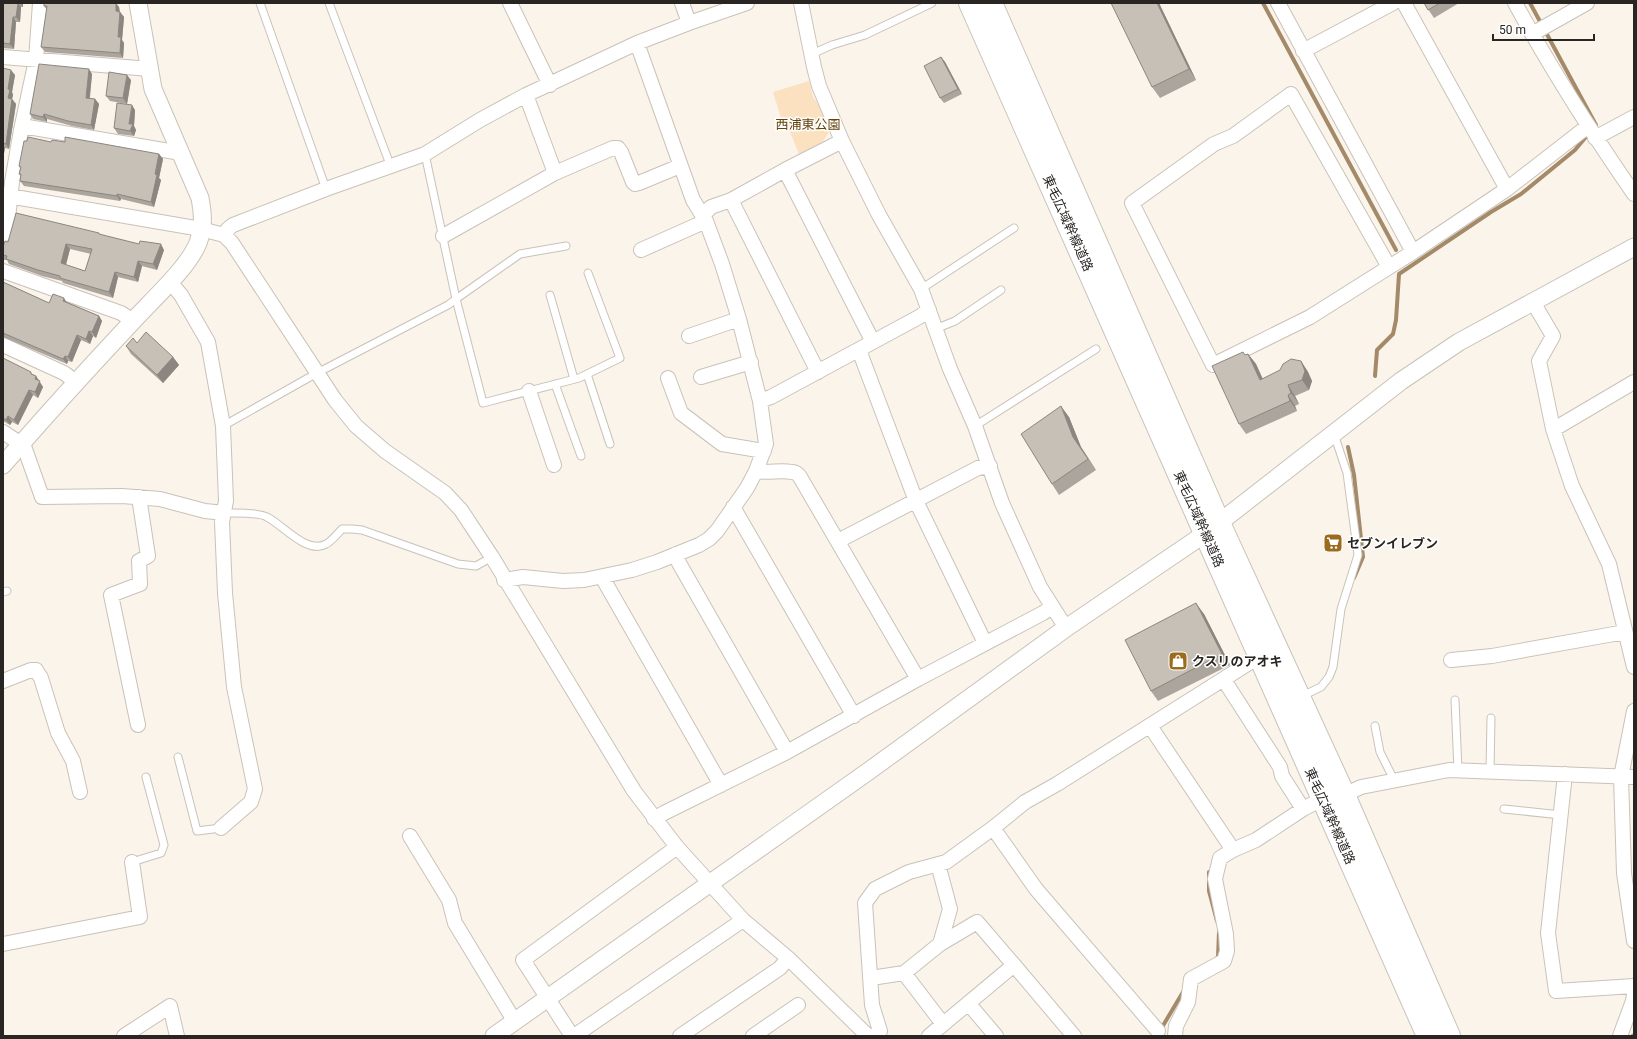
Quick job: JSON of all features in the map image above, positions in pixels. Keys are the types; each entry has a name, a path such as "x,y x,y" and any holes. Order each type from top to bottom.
{"highway":[{"name":"東毛広域幹線道路","path":"970,3 1212,528 1299,698 1344,795 1448,1036"},
{"name":"東毛広域幹線道路","path":"991,3 1212,528 1260,656 1428,1036"}],"street":[{"path":"3,235 8,218 7,196 12,182 36,60 40,3"},
{"path":"3,465 76,382 170,282 190,257 198,242 204,216 200,198 153,89 140,3"},
{"path":"510,3 550,84"},
{"path":"682,3 689,23"},
{"path":"224,235 233,225 326,189 425,154 480,120 526,95 637,43 747,3"},
{"path":"1278,3 1413,252"},
{"path":"1303,51 1393,3"},
{"path":"1404,3 1507,189"},
{"path":"1515,3 1532,34 1592,132 1634,194"},
{"path":"1532,34 1587,3"},
{"path":"804,4 819,86 842,141 879,215 921,289 950,369 976,426 1002,503 1040,587 1066,628"},
{"path":"504,580 523,577 563,581 602,577 632,570 699,545 709,539 717,531 747,488 756,471 766,444 760,401 738,319 704,218 693,200 637,43"},
{"path":"3,57 150,69"},
{"path":"1389,267 1291,94 1233,136 1214,144 1132,203 1213,365 1310,317 1413,252 1592,132 1634,117"},
{"path":"526,95 555,173"},
{"path":"22,126 181,153"},
{"path":"641,250 704,218 711,207 731,200 842,141"},
{"path":"443,236 555,173 613,148 618,148 621,152 635,184 680,166"},
{"path":"785,170 873,342"},
{"path":"7,196 201,229 224,235 232,243 335,400 356,426 385,452 445,493 461,510 492,557 504,580 634,791 654,819 677,847 743,920 788,958 868,1036"},
{"path":"731,200 818,372"},
{"path":"494,1036 866,773 1066,628 1212,528 1401,381 1460,342 1634,247"},
{"path":"3,271 121,313 133,321"},
{"path":"170,282 181,295 208,342 223,426 226,502 222,522 234,687 255,789 251,802 220,828"},
{"path":"1533,302 1553,336 1539,361 1553,429 1572,486 1609,564 1634,667"},
{"path":"760,401 771,397 818,372 919,317 929,310"},
{"path":"689,336 738,319"},
{"path":"3,345 64,373 76,382"},
{"path":"858,350 916,501 985,644"},
{"path":"701,377 750,362"},
{"path":"668,378 681,413 722,444 764,451"},
{"path":"1553,429 1633,386"},
{"path":"529,391 554,465"},
{"path":"3,432 21,444 28,456 42,497 138,497 160,499 205,511 224,513"},
{"path":"838,541 978,468 990,466"},
{"path":"756,471 797,473 812,495 918,679"},
{"path":"138,497 148,556 139,561 140,584 111,595 138,725"},
{"path":"733,507 854,716"},
{"path":"676,554 683,570 788,752"},
{"path":"602,577 721,785"},
{"path":"654,819 788,752 918,679 1052,607"},
{"path":"1451,660 1492,656 1625,632"},
{"path":"874,1036 880,1030 872,1005 865,903 874,889 909,872 946,862 993,828 1025,802 1057,784 1260,656"},
{"path":"3,681 31,670 36,670 41,678 58,733 73,762 80,792"},
{"path":"1224,680 1280,767 1282,776 1303,809"},
{"path":"1634,711 1627,777 1622,848 1632,912 1634,941"},
{"path":"1150,726 1233,850"},
{"path":"1344,795 1361,787 1449,770 1627,777"},
{"path":"1565,774 1548,933 1556,991 1634,986"},
{"path":"993,828 1036,889 1156,1034 1175,1034 1176,1026 1188,1002 1191,979 1224,961 1228,951 1215,879 1220,858 1233,850 1256,840 1303,809 1322,799"},
{"path":"410,836 449,900 455,923 515,1022"},
{"path":"677,847 523,960 573,1036 743,920"},
{"path":"3,944 29,937 140,917 132,862"},
{"path":"938,864 950,909 940,944"},
{"path":"871,978 904,973 940,944 977,922 1074,1036"},
{"path":"680,1036 780,968 788,958"},
{"path":"929,1036 1014,965"},
{"path":"904,973 943,1024"},
{"path":"1620,1036 1633,1001 1634,994"},
{"path":"968,1003 996,1036"},
{"path":"753,1036 798,1005"},
{"path":"124,1036 170,1006 177,1036"},
{"path":"1620,1036 1634,1027"}],"lane":[{"path":"260,3 326,189"},
{"path":"329,3 391,166"},
{"path":"812,54 865,35 932,3"},
{"path":"425,154 456,299 483,404 574,379 620,358 588,274"},
{"path":"921,289 1014,228"},
{"path":"223,426 317,373 448,305 520,254 566,246"},
{"path":"936,329 955,321 1002,290"},
{"path":"550,295 574,379"},
{"path":"976,426 1096,348"},
{"path":"587,374 610,444"},
{"path":"555,384 581,456"},
{"path":"1299,698 1321,687 1329,677 1333,667 1341,609 1358,555 1347,473 1334,434"},
{"path":"224,513 263,515 304,544 321,546 328,544 342,529 352,529 362,530 458,564 476,566 492,557"},
{"path":"1455,700 1458,770"},
{"path":"1490,771 1491,718"},
{"path":"1375,726 1380,752 1394,780"},
{"path":"178,757 197,831 220,828"},
{"path":"132,862 162,853 164,845 146,777"},
{"path":"1504,809 1561,815"}],"green space":[{"name":"西浦東公園","path":"809,81 813,97 825,114 831,129 821,144 799,154 784,117 781,118 773,92"}],"building":[{"path":"3,3 18,3 16,17 13,17 10,44 3,43"},
{"path":"44,3 116,3 116,11 120,12 118,37 121,37 120,53 41,47 47,6 44,6"},
{"path":"1111,3 1157,3 1189,69 1152,87"},
{"path":"1424,3 1440,3 1428,10"},
{"path":"941,57 958,89 940,98 924,66"},
{"path":"39,64 89,69 86,98 95,99 91,125 68,121 44,114 43,117 30,114"},
{"path":"3,68 11,70 8,98 12,99 6,144 3,143"},
{"path":"109,72 127,75 123,98 106,96"},
{"path":"117,103 132,105 129,124 133,124 130,131 114,128"},
{"path":"28,137 51,142 52,140 65,142 65,137 159,154 155,174 157,175 151,202 117,194 117,196 20,181 21,174 19,174 21,167 19,166 24,141 27,141"},
{"path":"16,213 139,244 140,241 161,244 153,264 138,261 134,277 115,272 109,292 60,278 60,276 6,259 7,256 3,255 3,247 5,241 8,242","holes":["66,244 92,249 85,271 61,263"]},
{"path":"3,282 49,303 53,294 64,298 63,301 99,316 92,332 89,331 86,339 77,335 68,357 65,356 63,359 3,333"},
{"path":"146,332 173,357 157,375 126,346 133,338 137,343"},
{"path":"1243,352 1245,355 1248,354 1260,380 1280,370 1283,364 1291,359 1301,361 1305,371 1302,380 1288,385 1291,393 1288,395 1290,401 1239,424 1212,366"},
{"path":"3,358 31,372 31,374 36,376 35,379 40,381 35,392 29,390 14,420 8,416 6,420 3,418"},
{"path":"1061,406 1073,437 1088,459 1052,484 1021,434"},
{"path":"1196,603 1222,654 1151,691 1125,640"}],"waterway":[{"path":"1263,3 1396,250"},
{"path":"1530,3 1596,125 1595,127"},
{"path":"1375,376 1377,350 1393,334 1396,320 1399,274 1491,212 1521,194 1575,150 1590,132"},
{"path":"1348,447 1354,475 1363,557 1354,578"},
{"path":"1209,872 1209,891 1217,921"},
{"path":"1216,959 1218,957 1219,932"},
{"path":"1161,1029 1183,992"}],"place":[{"name":"セブンイレブン","path":"1333,543"},
{"name":"クスリのアオキ","path":"1178,661"}]}
